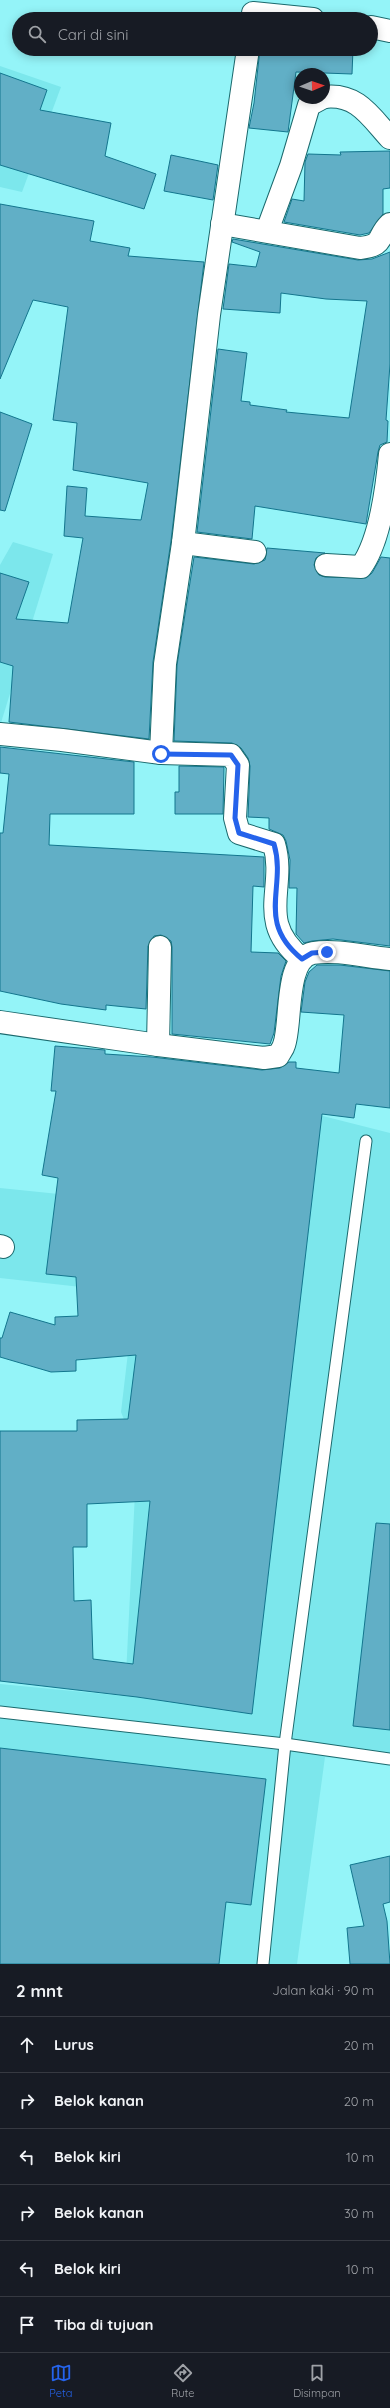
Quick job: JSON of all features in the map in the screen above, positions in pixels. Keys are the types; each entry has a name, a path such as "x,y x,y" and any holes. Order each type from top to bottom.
{"street":[{"path":"378,29 390,31"},
{"path":"161,754 165,664 183,543 209,315 247,56"},
{"path":"330,98 352,100 374,118 390,138"},
{"path":"266,231 291,166 309,105 311,104"},
{"path":"222,224 360,248 374,246 382,239 390,224"},
{"path":"326,565 361,567 372,548 384,519 390,454"},
{"path":"183,543 255,552"},
{"path":"0,734 62,740 161,754 231,755 238,765 235,818 239,833 274,844 278,856 274,912 278,928 291,950 302,959"},
{"path":"158,1046 160,946"},
{"path":"0,1022 158,1046 264,1058 278,1056 284,1044 294,973 302,959 312,953 327,952 390,959"}],"lane":[{"path":"263,1964 285,1744 366,1141"},
{"path":"0,1712 285,1744 390,1760"}],"shaded area":[{"path":"0,66 61,87 22,192 0,187"},
{"path":"13,542 53,554 0,726 0,565"},
{"path":"311,1113 390,1133 390,1764 325,1757 297,1964 0,1964 0,1684 125,1696 137,1452 121,1412 135,1293 0,1278 0,1188 196,1208"}],"building":[{"path":"259,56 353,56 352,74 330,73 330,68 294,68 294,87 288,132 249,128 254,103"},
{"path":"0,73 47,90 40,110 111,123 105,156 156,174 144,209 0,165"},
{"path":"390,151 390,188 383,189 383,214 369,233 360,235 284,222 292,199 304,201 305,162 308,154 341,155 340,152"},
{"path":"171,155 218,165 213,200 164,191"},
{"path":"0,204 94,221 90,241 130,248 128,256 204,262 171,541 153,662 149,739 9,722 13,666 0,662 0,573 29,582 16,619 68,623 83,538 64,536 67,486 87,488 85,516 141,520 148,483 73,470 77,423 53,420 68,307 33,300 0,379"},
{"path":"233,239 358,260 372,259 390,252 390,364 386,420 388,421 387,442 380,445 378,452 366,524 255,506 252,539 197,532 218,349 247,353 241,401 250,402 250,405 287,410 286,412 349,418 367,301 326,299 281,293 280,313 223,309 229,264 256,267 260,252 232,242"},
{"path":"0,412 32,424 5,511 0,510"},
{"path":"267,548 325,553 316,558 314,565 319,575 325,577 366,578 372,573 381,557 390,558 390,946 333,939 304,943 296,934 297,888 289,888 290,860 286,841 283,835 269,829 269,818 248,817 250,766 248,758 241,748 232,743 174,741 177,665 194,557 254,564 265,560"},
{"path":"0,747 134,762 134,814 50,814 49,845 264,857 264,887 253,886 251,952 278,953 286,961 281,976 274,1033 270,1044 172,1034 172,947 171,941 161,935 154,936 148,946 146,1009 106,1005 106,1010 61,1004 0,991 0,833 3,833 9,774 0,773"},
{"path":"179,766 224,767 223,814 175,814 175,792 179,792"},
{"path":"317,965 340,965 390,971 390,1108 356,1104 354,1118 322,1114 252,1714 137,1697 0,1681 0,1431 77,1431 77,1420 128,1419 136,1355 76,1360 76,1371 51,1372 0,1357 0,1338 2,1338 10,1312 55,1325 55,1317 78,1316 76,1277 46,1274 58,1178 42,1175 56,1091 51,1091 55,1046 105,1050 105,1054 152,1057 262,1070 280,1068 289,1062 296,1062 296,1068 339,1073 344,1015 301,1012 305,982 309,972","holes":["150,1501 133,1664 93,1659 91,1600 74,1601 73,1547 87,1547 87,1504"]},
{"path":"376,1523 390,1524 390,1730 353,1726"},
{"path":"0,1748 266,1779 251,1905 226,1902 219,1964 0,1964"},
{"path":"390,1856 390,1902 383,1904 387,1921 390,1964 350,1964 347,1928 364,1926 350,1865"}],"route":[{"path":"161,754 218,753 231,755 238,765 235,818 239,833 274,844 278,856 274,912 278,928 291,950 302,959 312,953 327,952"}]}
